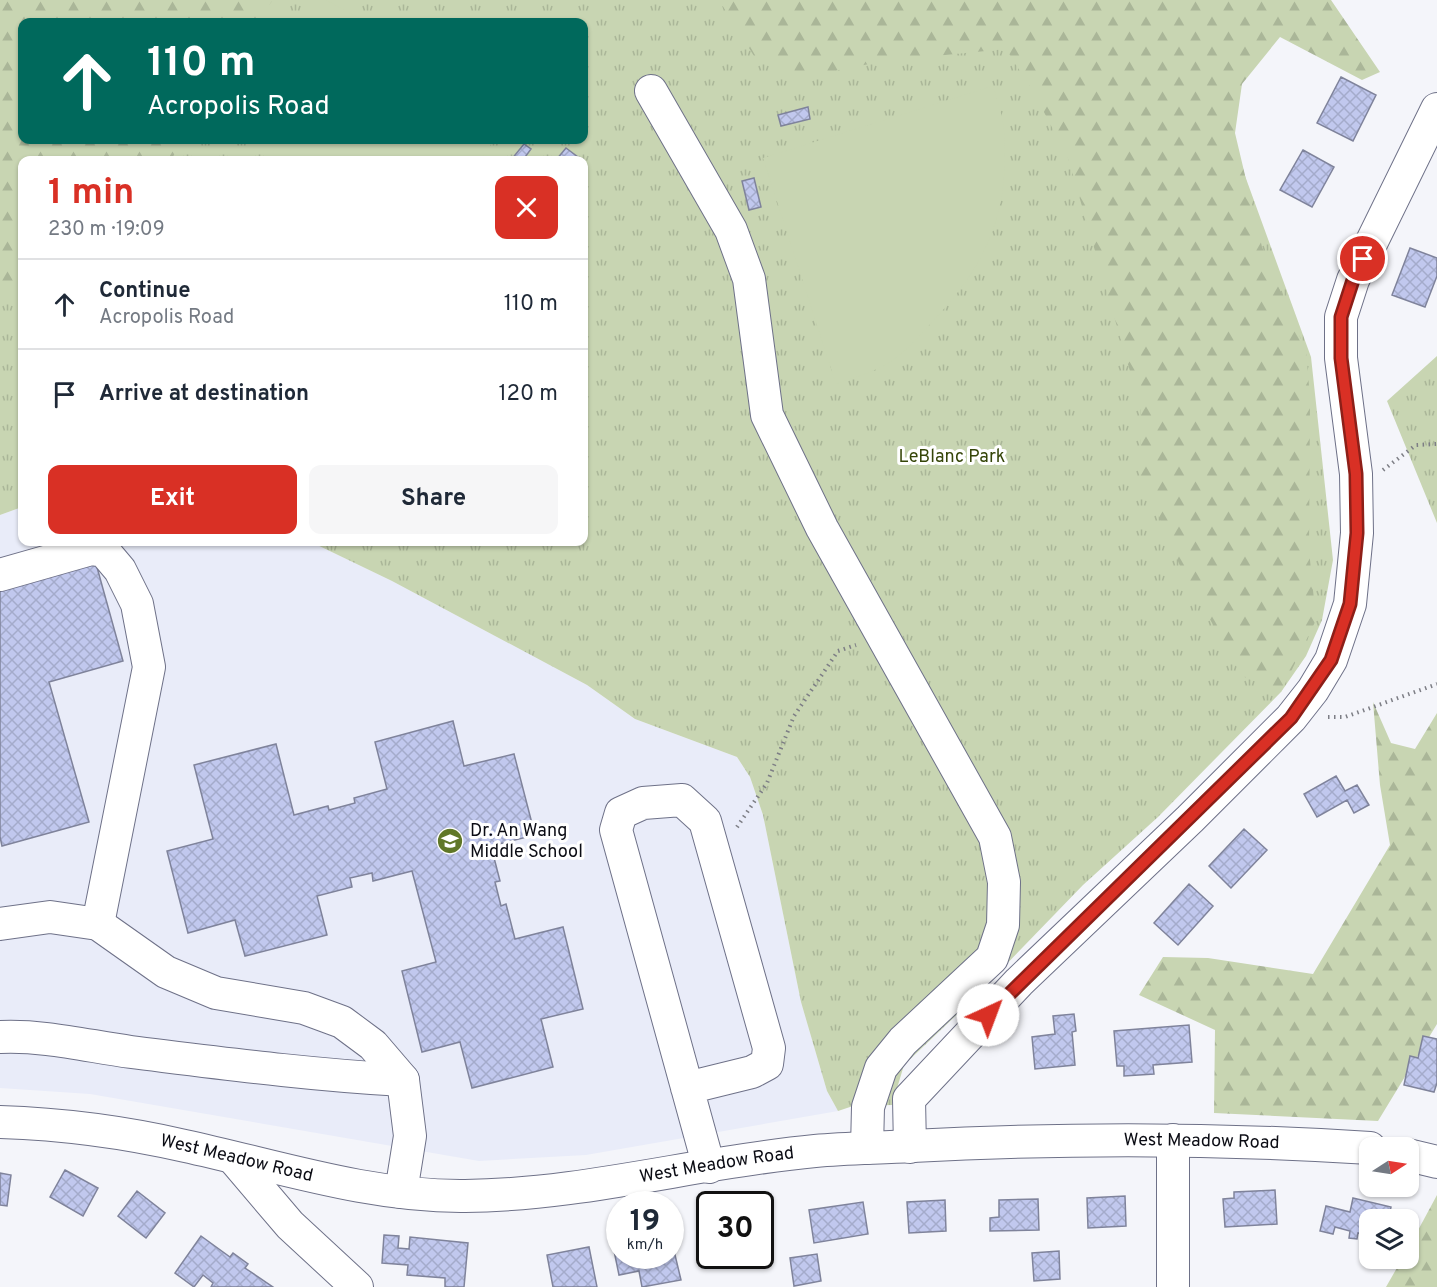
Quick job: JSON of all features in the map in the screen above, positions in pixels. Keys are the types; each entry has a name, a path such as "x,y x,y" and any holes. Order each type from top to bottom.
{"street":[{"path":"651,91 731,230 749,279 767,414 822,528 995,837 1004,882 1003,925 992,958 903,1041 881,1068 868,1107 867,1148"},
{"path":"910,1146 909,1099 1019,982 1190,819 1291,718 1325,670 1343,633 1356,567 1356,474 1341,358 1341,317 1353,280 1437,109"},
{"path":"0,575 91,549 98,550 104,552 120,570 137,604 149,667 98,924"},
{"path":"687,1088 752,1072 767,1064 769,1048 705,821 682,800 642,803 621,813 616,830 687,1088 709,1167"},
{"path":"0,924 50,917 98,924 166,972 216,993 304,1008 342,1022 374,1046 403,1080 410,1136 401,1192"},
{"path":"0,1037 32,1035 112,1050 307,1074 403,1080"},
{"name":"West Meadow Road","path":"0,1122 58,1124 185,1146 401,1192 463,1196 563,1191 814,1152 867,1148 985,1142 1173,1140 1257,1140 1359,1147"},
{"path":"1173,1140 1173,1287"},
{"path":"233,1158 291,1225 357,1287"},
{"path":"1419,1158 1437,1162"}],"path":[{"path":"1356,474 1387,470 1416,445 1437,444"},
{"path":"716,859 766,783 794,716 838,651 882,636"},
{"path":"1291,718 1345,717 1437,684"}],"shaded area":[{"name":"Dr. An Wang Middle School","path":"18,508 18,546 319,546 392,581 587,685 635,719 737,757 750,777 763,815 801,1002 827,1091 838,1111 586,1155 479,1161 90,1094 0,1088 0,515"}],"green space":[{"name":"LeBlanc Park","path":"0,0 1181,0 1311,357 1333,560 1322,620 1306,656 1281,692 1158,817 1083,885 966,1006 904,1065 892,1105 853,1106 838,1111 827,1091 801,1002 763,815 750,777 737,757 635,719 587,685 392,581 319,546 588,546 588,156 18,156 18,508 0,515"},
{"path":"0,0 273,0 258,18 18,18 18,144 183,144 173,156 18,156 18,291 0,302"},
{"path":"313,0 326,0 359,18 304,18"},
{"path":"719,0 1331,0 1380,72 1362,80 1280,37 1242,84 1235,133 1262,247 1306,351 1310,398 1309,550 1316,620 1281,692 1242,676 1181,568 1140,474 1141,409 1068,158 1034,93 1006,49 884,61 809,76 754,56"},
{"path":"993,86 1004,131 1005,160 999,211 981,256 952,299 900,355 868,373 836,384 763,158"},
{"path":"272,144 491,144 483,156 274,156"},
{"path":"1437,356 1437,523 1387,401"},
{"path":"1373,702 1391,743 1415,749 1437,713 1437,1024 1378,1121 1214,1113 1215,1030 1139,995 1163,957 1208,958 1313,974 1390,845 1380,785"},
{"path":"1437,1195 1437,1287 1386,1287 1396,1269 1419,1269 1419,1228"}],"building":[{"path":"1341,77 1376,95 1353,141 1317,123"},
{"path":"808,107 810,119 781,126 778,115"},
{"path":"524,144 531,149 526,156 514,156"},
{"path":"566,148 577,156 559,156"},
{"path":"1303,150 1334,167 1312,207 1280,190"},
{"path":"754,178 761,207 749,210 742,181"},
{"path":"1410,248 1437,258 1437,276 1425,307 1392,295"},
{"path":"95,560 123,661 49,682 89,822 2,846 0,837 0,587"},
{"path":"453,721 464,766 514,754 535,835 491,846 500,881 495,882 501,906 506,904 515,939 563,927 583,1009 541,1019 553,1067 472,1088 460,1042 422,1052 402,971 436,962 412,871 373,881 372,873 350,878 352,887 317,896 327,935 245,956 235,920 188,933 167,851 213,839 194,765 276,744 294,815 328,806 329,810 355,803 354,798 387,789 375,742"},
{"path":"1336,776 1345,791 1357,785 1369,805 1354,813 1347,800 1317,817 1304,794"},
{"path":"1244,829 1267,850 1231,888 1209,866"},
{"path":"1189,884 1213,906 1178,945 1154,923"},
{"path":"1074,1014 1076,1031 1072,1032 1075,1065 1035,1069 1032,1037 1055,1034 1053,1016"},
{"path":"1189,1025 1192,1062 1153,1065 1154,1074 1124,1076 1124,1066 1117,1066 1114,1031"},
{"path":"1423,1036 1437,1039 1437,1083 1434,1092 1404,1085 1410,1056 1418,1058"},
{"path":"65,1170 98,1188 83,1216 50,1197"},
{"path":"0,1173 11,1175 7,1206 0,1205"},
{"path":"1275,1190 1277,1224 1225,1227 1223,1199 1234,1198 1234,1192"},
{"path":"137,1191 165,1213 146,1238 118,1216"},
{"path":"1125,1196 1126,1226 1088,1228 1087,1198"},
{"path":"1353,1198 1391,1207 1391,1209 1359,1209 1357,1239 1349,1238 1350,1231 1335,1227 1333,1234 1320,1231 1326,1206 1350,1212"},
{"path":"1038,1199 1039,1230 990,1231 990,1218 999,1217 999,1200"},
{"path":"945,1200 946,1231 909,1233 907,1202"},
{"path":"863,1202 868,1234 814,1243 809,1210"},
{"path":"384,1235 399,1236 398,1248 409,1249 410,1237 468,1243 464,1287 445,1287 445,1278 407,1275 408,1265 382,1263"},
{"path":"201,1236 230,1257 233,1253 248,1264 245,1268 273,1287 211,1287 213,1283 203,1275 194,1287 175,1273"},
{"path":"589,1247 597,1287 553,1287 547,1255"},
{"path":"1059,1251 1060,1279 1034,1281 1032,1253"},
{"path":"817,1254 821,1281 794,1286 790,1258"},
{"path":"618,1269 678,1269 681,1280 642,1287 639,1271 619,1275"}],"place":[{"name":"Dr. An Wang Middle School","path":"450,841"}],"route":[{"path":"988,1015 1019,982 1190,819 1291,718 1313,690 1331,660 1343,633 1356,567 1358,503 1356,474 1340,337 1341,317 1346,298 1363,259"}]}
